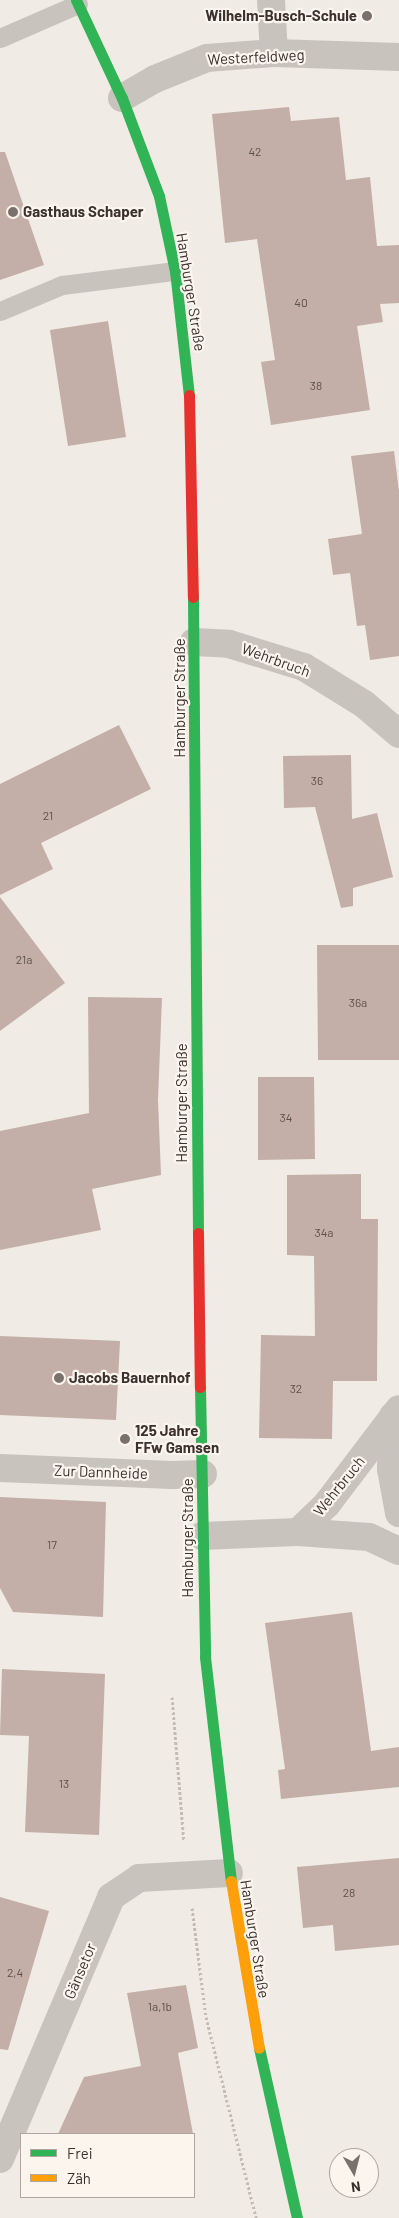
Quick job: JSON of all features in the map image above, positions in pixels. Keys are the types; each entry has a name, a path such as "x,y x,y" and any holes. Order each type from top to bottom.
{"street":[{"path":"271,0 274,53"},
{"name":"Hamburger Straße","path":"77,2 122,98 159,196 175,271 186,347 192,442 203,1474 202,1536 205,1657 229,1874 250,2002 297,2218"},
{"name":"Westerfeldweg","path":"122,98 155,79 206,58 274,53 399,56"},
{"name":"Wehrbruch","path":"194,642 229,644 304,667 364,704 399,734"},
{"path":"396,1412 391,1468 399,1512"},
{"name":"Wehrbruch","path":"298,1532 327,1504 396,1412"},
{"name":"Zur Dannheide","path":"0,1468 172,1475 203,1474"},
{"path":"202,1536 298,1532 368,1537 399,1550"},
{"name":"Gänsetor","path":"0,2159 111,1897 139,1878 229,1874"}],"lane":[{"path":"0,38 77,2"},
{"path":"0,311 62,285 175,271"}],"building":[{"path":"289,107 291,121 339,117 346,180 370,177 377,246 399,245 399,303 380,304 383,322 357,326 370,410 271,425 261,362 275,360 257,239 225,243 212,114"},
{"name":"Gasthaus Schaper","path":"0,152 5,152 44,265 0,280"},
{"path":"108,321 126,437 68,446 50,330"},
{"path":"394,451 399,491 399,656 370,660 365,625 357,626 350,573 333,575 328,539 362,534 351,456"},
{"path":"119,725 151,789 41,843 53,869 0,895 0,784"},
{"path":"351,755 352,819 377,813 393,877 353,888 353,906 341,908 315,807 284,808 283,756"},
{"path":"0,897 65,983 0,1031"},
{"path":"317,945 399,945 399,1060 318,1060"},
{"path":"88,997 162,998 158,1100 161,1175 92,1189 101,1230 0,1250 0,1131 89,1113"},
{"path":"258,1077 314,1077 315,1159 258,1160"},
{"path":"361,1174 361,1219 378,1219 377,1381 333,1381 332,1439 259,1438 261,1335 315,1336 314,1256 287,1255 287,1175"},
{"name":"Jacobs Bauernhof","path":"0,1336 120,1341 116,1420 0,1415"},
{"path":"0,1497 106,1502 103,1617 13,1612 0,1588"},
{"path":"352,1612 371,1751 399,1747 399,1787 281,1799 278,1770 285,1769 265,1623"},
{"path":"2,1669 105,1674 99,1835 25,1832 29,1736 0,1735"},
{"path":"399,1858 399,1945 335,1951 333,1925 303,1928 297,1867"},
{"path":"0,1897 49,1911 8,2050 0,2049"},
{"path":"186,1985 198,2048 178,2053 193,2133 58,2133 84,2077 141,2066 127,1993"}],"traffic: fast":[{"path":"76,0 122,98 159,196 175,271 189,395"},
{"path":"193,597 198,1233"},
{"path":"200,1387 205,1657 231,1881"},
{"path":"259,2048 297,2218"}],"traffic: slow":[{"path":"231,1881 259,2048"}],"traffic: jam":[{"path":"189,395 193,597"},
{"path":"198,1233 200,1387"}],"place":[{"name":"Wilhelm-Busch-Schule","path":"367,16"},
{"name":"Gasthaus Schaper","path":"13,212"},
{"name":"Jacobs Bauernhof","path":"59,1378"},
{"name":"125 Jahre FFw Gamsen","path":"125,1439"}]}
